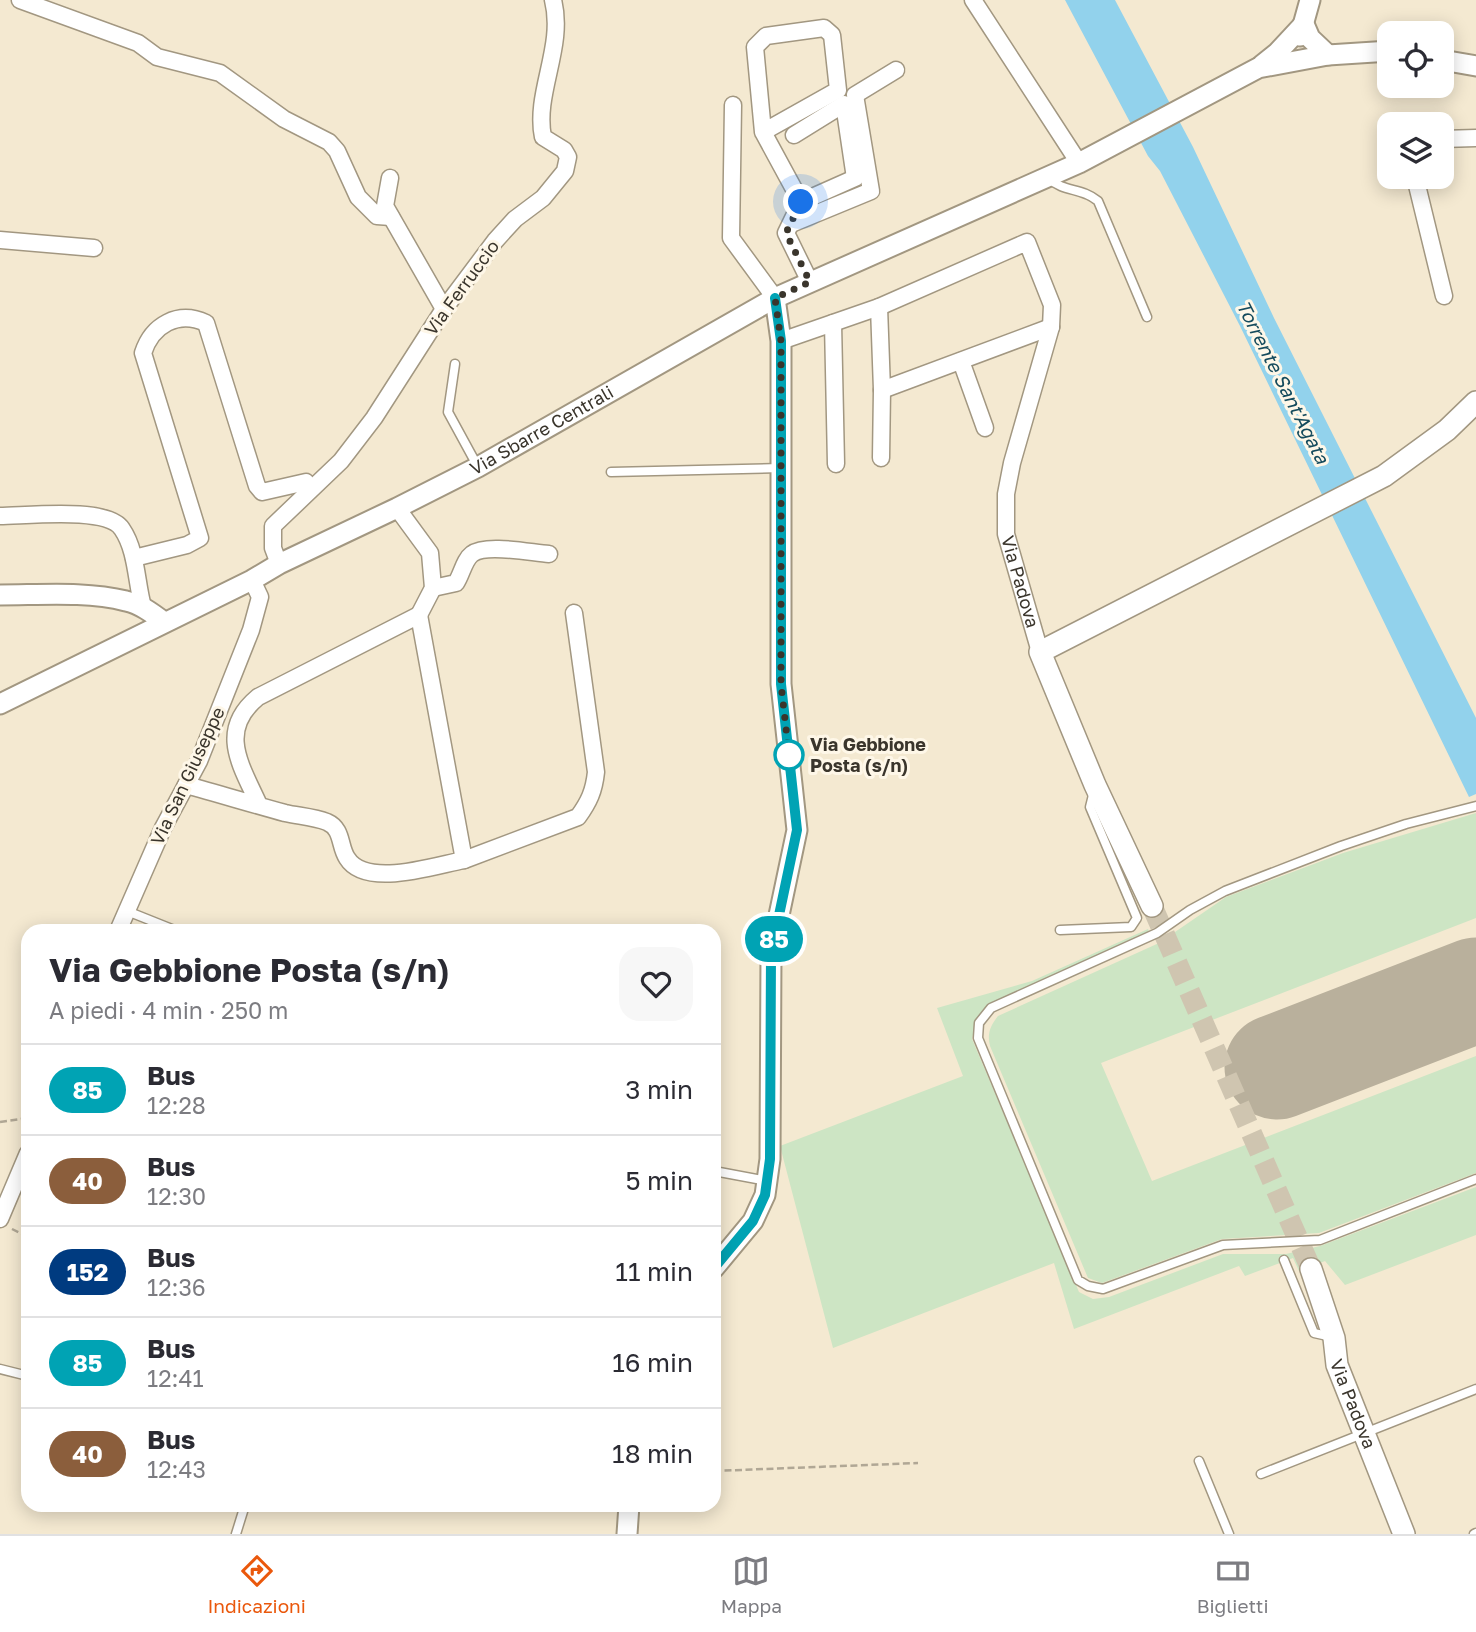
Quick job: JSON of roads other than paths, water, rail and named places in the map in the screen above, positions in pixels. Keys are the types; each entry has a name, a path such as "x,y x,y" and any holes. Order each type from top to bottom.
{"main road":[{"path":"1040,652 1384,476 1447,430 1476,402"},
{"name":"Via Padova","path":"1040,652 1095,785 1152,906"},
{"name":"Via Padova","path":"1311,1269 1334,1338 1337,1365 1404,1534"}],"street":[{"path":"20,0 138,43 157,57 220,74 284,119 329,142 337,151 358,197 377,216 391,217"},
{"name":"Via Ferruccio","path":"279,564 273,548 273,526 341,461 374,418 444,309 495,241 515,219 543,198 565,171 568,157 564,150 543,137 541,129 540,111 548,84 555,37 557,15 553,0"},
{"path":"973,0 1082,162"},
{"path":"1293,60 1310,0"},
{"path":"1304,24 1310,38 1328,55"},
{"path":"1249,72 1277,53 1304,24"},
{"path":"763,132 838,90 832,35 824,28 766,36 755,47 763,132 801,202"},
{"path":"1249,72 1293,60 1377,52"},
{"path":"1454,62 1476,66"},
{"path":"790,224 872,191 855,95 896,70"},
{"name":"Via Sbarre Centrali","path":"0,704 478,467 775,298 1082,162 1249,72"},
{"path":"794,135 844,104 855,178 801,202 786,233 810,282"},
{"path":"721,1260 753,1221 765,1195 770,1159 771,953 797,830 781,684 781,341 775,298 731,237 733,105"},
{"path":"1454,139 1476,138"},
{"path":"390,178 384,206 444,309"},
{"path":"1418,189 1444,296"},
{"path":"0,240 94,248"},
{"name":"Via Padova","path":"879,307 1027,242 1052,305 1051,327 1012,463 1006,494 1006,534 1040,652"},
{"path":"781,341 879,307 881,458"},
{"path":"134,558 187,545 200,538 143,353 147,342 166,322 196,318 206,323 257,486 262,492 306,482"},
{"path":"833,323 836,464"},
{"path":"882,390 1051,327"},
{"path":"961,361 985,428"},
{"path":"259,805 239,762 234,731 242,710 258,697 419,615 433,587 430,553 397,508"},
{"path":"0,516 82,515 103,517 116,522 122,529 134,558 143,607"},
{"path":"433,587 456,583 470,554 478,551 492,549 549,554"},
{"name":"Via San Giuseppe","path":"121,924 163,828 199,761 251,630 261,597 252,580"},
{"path":"0,595 94,596 127,601 143,607 164,622"},
{"path":"186,785 328,822 337,830 346,857 356,868 368,873 395,873 464,860 578,817 594,791 596,772 574,613"},
{"path":"419,615 464,860"},
{"path":"5,1223 21,1174"},
{"path":"626,1534 628,1512"}],"lane":[{"path":"1048,178 1058,187 1089,194 1098,201 1147,317"},
{"path":"455,364 448,412 478,467"},
{"path":"611,472 781,468"},
{"path":"1060,930 1131,927 1137,918 1090,807 1095,785"},
{"path":"1476,806 1406,824 1341,846 1225,891 1189,910 1157,933 991,1008 979,1023 978,1038 1078,1280 1088,1286 1103,1289 1223,1245 1320,1240 1476,1179"},
{"path":"127,911 160,924"},
{"path":"721,1172 767,1181"},
{"path":"1284,1260 1314,1333 1334,1338"},
{"path":"0,1369 21,1374"},
{"path":"1261,1474 1476,1389"},
{"path":"1199,1461 1229,1534"},
{"path":"236,1534 243,1512"}],"water":[{"name":"Torrente Sant'Agata","path":"1065,0 1115,0 1193,147 1274,318 1476,718 1476,794 1469,797 1240,326 1160,171 1148,156"}],"tunnel":[{"path":"1152,906 1311,1269"}],"place":[{"name":"Via Gebbione Posta (s/n)","path":"789,755"}]}
